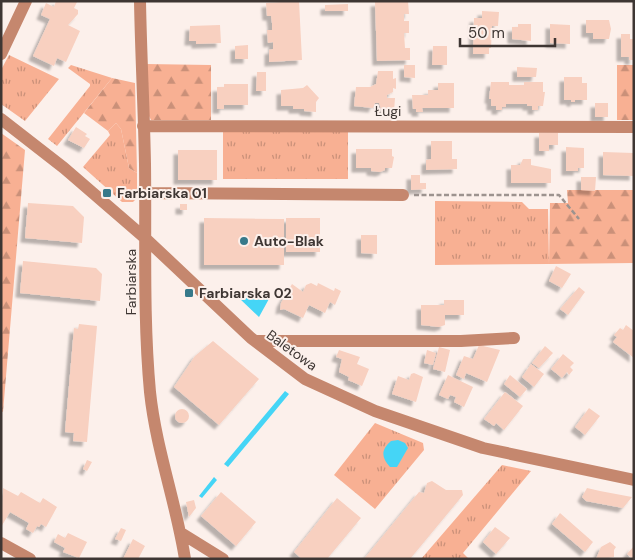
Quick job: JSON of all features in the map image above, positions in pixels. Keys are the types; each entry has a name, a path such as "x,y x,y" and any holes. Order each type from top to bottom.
{"street":[{"path":"1,54 26,1"},
{"name":"Farbiarska","path":"140,1 145,193 145,296 150,393 157,444 185,559"},
{"name":"Baletowa","path":"1,119 64,168 145,238 255,341 305,379 375,411 484,448 634,480"},
{"name":"Ługi","path":"143,126 634,127"},
{"path":"145,193 403,195"},
{"path":"255,341 461,341 514,338"},
{"path":"180,533 223,559"},
{"path":"1,543 30,559"}],"path":[{"path":"403,195 558,195 579,219"}],"green space":[{"path":"9,55 59,79 25,121 1,104 1,70"},
{"path":"146,64 211,65 211,120 151,120 149,116"},
{"path":"71,65 112,78 57,146 48,139 90,86 90,84 68,68"},
{"path":"617,65 634,65 634,120 617,120"},
{"path":"112,78 135,83 137,173 129,168 121,129 116,123 108,131 84,113"},
{"path":"116,123 121,129 129,168 137,173 137,198 133,202 122,202 83,167 110,135 108,131"},
{"path":"223,132 348,132 348,179 223,179"},
{"path":"1,133 25,150 3,412 1,411"},
{"path":"567,190 634,190 634,263 549,264 550,203 568,203"},
{"path":"435,201 522,202 529,209 548,209 549,264 435,265"},
{"path":"375,423 423,443 424,450 375,509 334,475"},
{"path":"502,465 531,471 463,553 469,559 421,559"}],"water":[{"path":"270,297 259,317 239,298"},
{"path":"285,391 289,394 228,467 224,464"},
{"path":"398,440 405,443 408,448 397,467 390,467 383,454 385,447 391,441"},
{"path":"214,477 217,480 202,498 199,496"}],"building":[{"path":"56,1 77,2 74,8 78,10 78,14 68,25 80,31 66,62 57,58 54,66 33,56 50,19 41,15 46,3 54,7"},
{"path":"299,1 302,60 269,62 269,50 273,49 273,42 268,43 267,30 272,30 272,23 271,16 267,16 266,3"},
{"path":"408,1 409,14 404,14 404,21 409,21 409,33 404,33 405,48 410,48 410,60 377,61 375,2"},
{"path":"348,4 348,11 325,11 325,5"},
{"path":"482,11 499,12 498,26 492,26 489,54 473,54 474,18 482,18"},
{"path":"586,20 609,20 611,29 609,39 593,39 593,33 586,33"},
{"path":"518,24 531,24 531,41 512,39 512,27 518,27"},
{"path":"550,24 570,25 570,44 550,43"},
{"path":"220,25 221,43 196,44 196,41 189,41 190,26"},
{"path":"621,34 630,34 630,39 634,39 634,60 629,60 629,57 621,57"},
{"path":"248,45 248,59 235,59 235,46"},
{"path":"433,46 447,46 447,65 432,65"},
{"path":"404,65 415,65 415,78 404,77"},
{"path":"517,67 537,68 536,77 517,77"},
{"path":"378,71 393,71 393,79 396,78 396,89 393,88 393,92 387,95 387,98 395,98 394,111 382,112 379,103 375,103 373,108 354,106 356,87 370,87 376,84"},
{"path":"257,72 266,72 266,91 256,91"},
{"path":"564,77 582,77 582,83 587,83 587,100 571,102 571,100 564,100"},
{"path":"491,82 509,82 509,85 524,85 524,82 543,82 543,92 545,92 543,106 538,106 538,110 532,110 532,106 527,106 527,104 506,104 506,107 502,107 502,110 496,110 496,106 491,106 491,99 489,99"},
{"path":"438,83 454,83 454,108 422,108 423,112 416,112 416,109 413,109 412,95 428,95 428,90 438,90"},
{"path":"224,84 248,84 248,105 224,105 224,109 217,109 217,87 224,87"},
{"path":"307,85 319,98 316,102 316,112 293,109 293,106 281,106 281,90 303,88"},
{"path":"595,103 608,103 608,117 595,117"},
{"path":"76,127 87,134 85,136 90,139 84,148 68,140"},
{"path":"539,133 558,133 558,145 549,145 549,151 539,151"},
{"path":"431,141 452,141 452,159 457,159 457,169 426,170 426,160 431,159"},
{"path":"566,147 584,148 584,168 578,168 578,171 566,171"},
{"path":"356,149 392,149 392,156 394,157 392,168 385,168 385,170 380,172 371,171 371,168 356,168"},
{"path":"178,150 217,150 217,180 178,180"},
{"path":"603,152 634,153 634,176 603,175"},
{"path":"523,159 531,159 531,165 551,169 551,183 511,183 511,165 520,165"},
{"path":"411,175 420,175 420,183 426,183 426,189 411,190"},
{"path":"581,177 596,177 595,191 581,190"},
{"path":"28,203 73,206 84,217 82,243 25,238"},
{"path":"180,204 187,204 187,210 180,210"},
{"path":"204,218 284,219 284,265 204,265"},
{"path":"286,218 320,218 320,252 286,252"},
{"path":"361,235 377,235 377,254 361,253"},
{"path":"23,261 96,268 102,274 100,301 20,293"},
{"path":"556,266 571,274 562,288 549,281"},
{"path":"311,283 317,286 318,283 334,291 335,288 341,291 335,305 330,302 325,313 309,305 303,318 284,309 280,310 281,303 292,284 303,292 306,285"},
{"path":"579,287 585,292 568,315 560,309"},
{"path":"444,300 464,300 464,315 445,315 445,325 439,327 421,325 421,305 444,305"},
{"path":"79,324 97,326 87,442 73,441 74,433 65,432 74,328 78,329"},
{"path":"626,325 634,331 634,358 613,342 617,337 614,335 620,328 623,330"},
{"path":"213,341 259,379 219,425 174,387 195,356"},
{"path":"479,345 500,350 487,382 466,373 464,379 456,375 464,356 473,359"},
{"path":"545,346 553,353 539,368 532,363"},
{"path":"439,347 450,350 445,372 433,369"},
{"path":"339,350 360,357 357,364 369,369 362,386 348,380 349,377 339,372 342,359 336,357"},
{"path":"427,350 436,353 433,365 424,363"},
{"path":"563,354 574,363 570,367 573,370 569,375 567,372 562,378 551,369"},
{"path":"531,364 544,374 534,387 522,377"},
{"path":"414,373 423,377 416,402 392,394 398,376 409,380 411,374"},
{"path":"448,375 473,387 464,407 454,402 456,397 450,395 448,399 439,395"},
{"path":"510,375 527,389 520,397 504,384"},
{"path":"505,392 523,406 504,430 496,423 494,426 484,419"},
{"path":"589,408 600,416 585,435 575,427"},
{"path":"179,409 185,409 189,416 185,423 179,423 175,419 175,413"},
{"path":"87,460 92,462 87,471 83,469"},
{"path":"432,481 446,490 462,490 463,495 410,559 364,559 419,492 424,493 427,483"},
{"path":"3,488 18,496 21,492 40,503 43,498 57,507 46,527 41,524 39,527 37,526 33,533 26,529 29,523 10,512 1,527"},
{"path":"587,488 632,497 623,508 586,501 582,497"},
{"path":"221,492 256,522 236,546 201,516"},
{"path":"337,498 361,518 327,559 302,559 294,552"},
{"path":"194,500 196,508 189,517 186,502"},
{"path":"560,513 593,542 585,552 552,524"},
{"path":"495,527 510,538 496,554 483,542"},
{"path":"121,528 126,530 121,541 115,539"},
{"path":"68,533 87,542 79,558 63,552 65,548 54,542 58,534 65,538"},
{"path":"133,539 145,546 138,559 123,559"},
{"path":"610,542 616,547 614,557 596,559 601,547"},
{"path":"634,546 634,559 633,559 627,554"}],"place":[{"name":"Farbiarska 01","path":"107,193"},
{"name":"Auto-Blak","path":"244,241"},
{"name":"Farbiarska 02","path":"189,293"}]}
